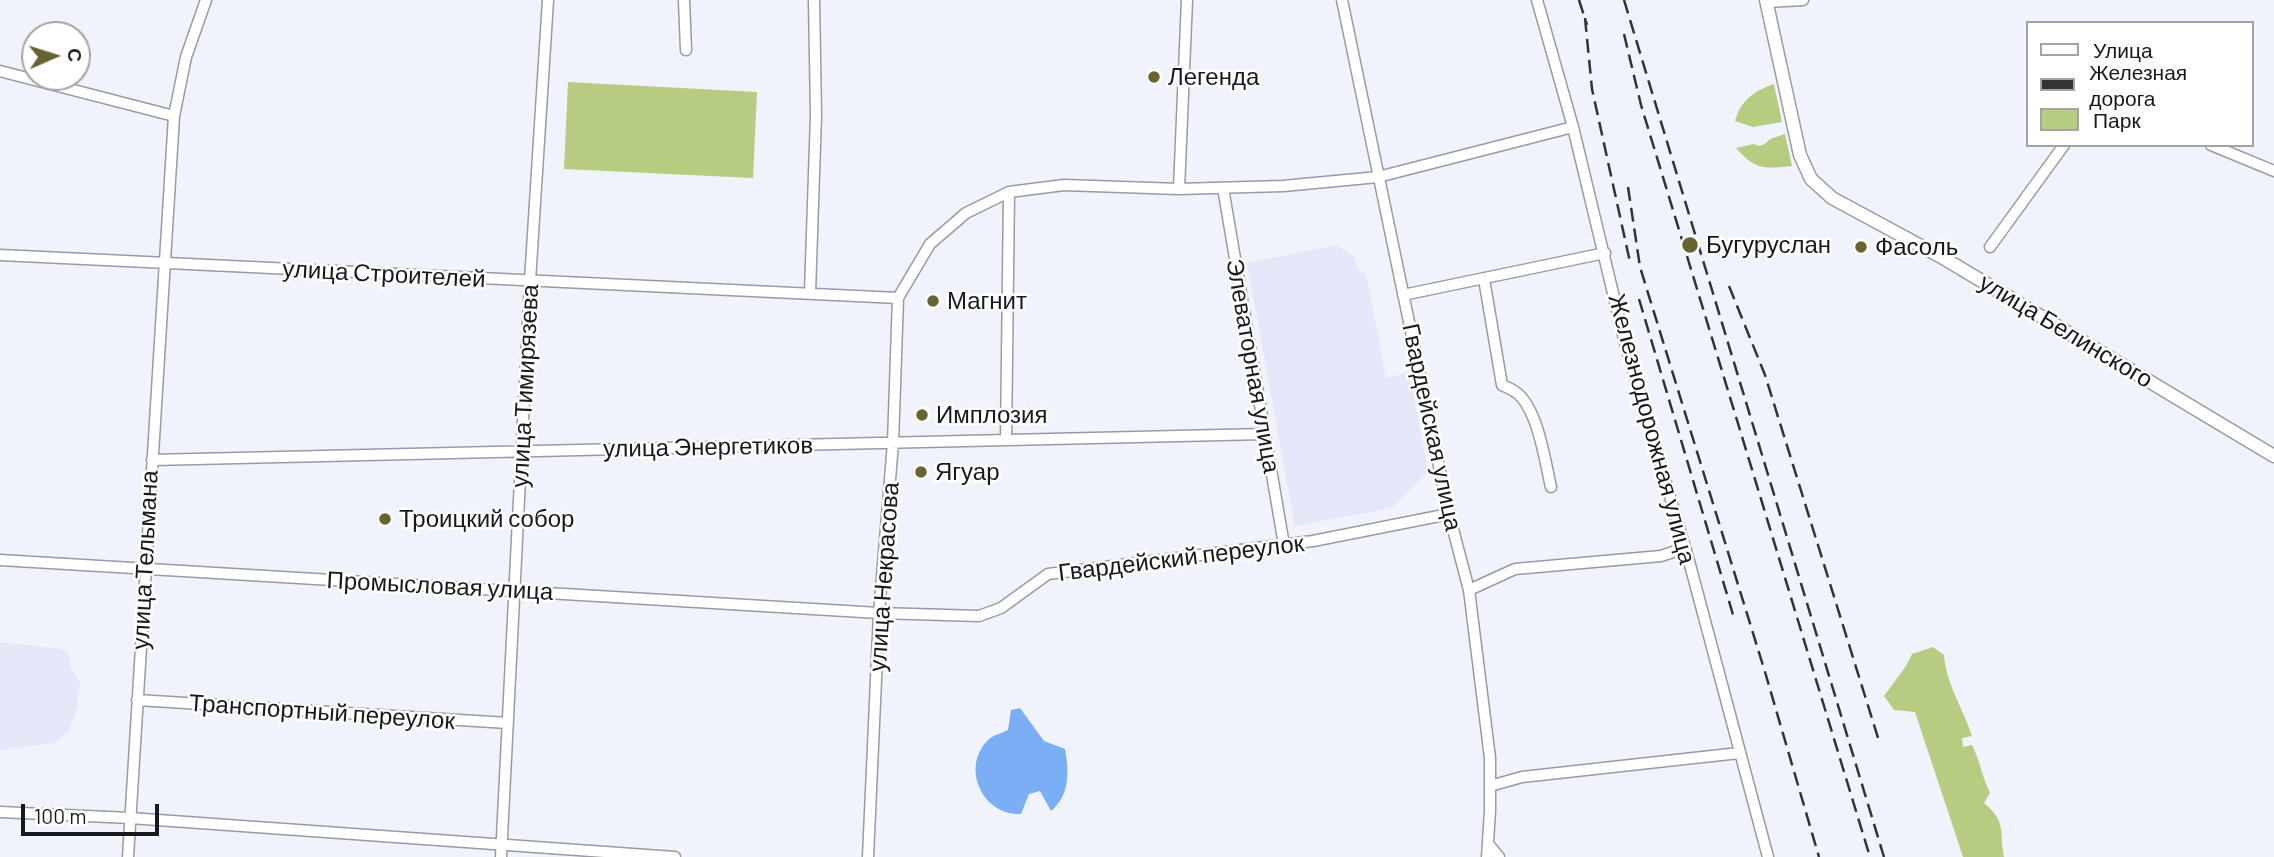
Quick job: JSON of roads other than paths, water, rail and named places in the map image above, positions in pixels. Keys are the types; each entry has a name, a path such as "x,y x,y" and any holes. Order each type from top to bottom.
{"main road":[{"name":"улица Белинского","path":"1766,1 1800,155 1811,179 1820,189 1945,259 2274,456"}],"street":[{"path":"0,71 174,116 186,57 206,0"},
{"name":"улица Тимирязева","path":"501,857 530,281 548,0"},
{"path":"684,0 686,50"},
{"path":"810,293 816,115 814,0"},
{"path":"1178,189 1187,0"},
{"name":"Гвардейская улица","path":"1342,0 1449,514 1469,590 1488,746 1490,786 1487,857"},
{"name":"Железнодорожная улица","path":"1537,0 1573,127 1625,343 1685,548 1768,857"},
{"path":"1766,1 1803,0"},
{"name":"улица Тельмана","path":"128,857 174,116"},
{"path":"898,298 930,244 967,213 1009,192 1064,185 1178,189 1283,186 1378,177 1573,127"},
{"path":"1990,247 2063,147"},
{"path":"2216,147 2274,171"},
{"name":"Элеваторная улица","path":"1223,188 1283,545"},
{"path":"1006,440 1009,192"},
{"path":"1403,295 1605,254"},
{"name":"улица Строителей","path":"0,256 898,298"},
{"path":"1484,279 1502,385 1518,394 1528,408 1540,438 1551,487"},
{"name":"улица Некрасова","path":"868,857 879,612 893,443 898,298"},
{"name":"улица Энергетиков","path":"152,460 1264,434"},
{"name":"Гвардейский переулок","path":"879,612 979,616 1001,608 1048,574 1283,545 1449,514"},
{"path":"1469,590 1515,569 1661,556 1685,548"},
{"name":"Промысловая улица","path":"0,560 879,612"},
{"name":"Транспортный переулок","path":"137,700 508,723"},
{"path":"1490,786 1522,777 1739,753"},
{"path":"0,812 130,818 675,857"},
{"path":"1489,845 1499,857"}],"water":[{"path":"1020,708 1044,741 1065,749 1067,783 1062,798 1051,811 1040,791 1029,794 1021,814 1008,813 986,799 976,776 980,751 990,738 1008,730 1011,710"}],"railway":[{"path":"1579,0 1587,25"},
{"path":"1624,0 1884,857"},
{"path":"1585,18 1592,89 1630,262"},
{"path":"1624,34 1641,105 1870,857"},
{"path":"1628,187 1640,267 1819,857"},
{"path":"1729,286 1765,375 1879,741"},
{"path":"1639,299 1734,618"}],"place":[{"name":"Легенда","path":"1154,77"},
{"name":"Бугуруслан","path":"1690,245"},
{"name":"Фасоль","path":"1861,247"},
{"name":"Магнит","path":"933,301"},
{"name":"Имплозия","path":"922,415"},
{"name":"Ягуар","path":"921,472"},
{"name":"Троицкий собор","path":"385,519"}]}
